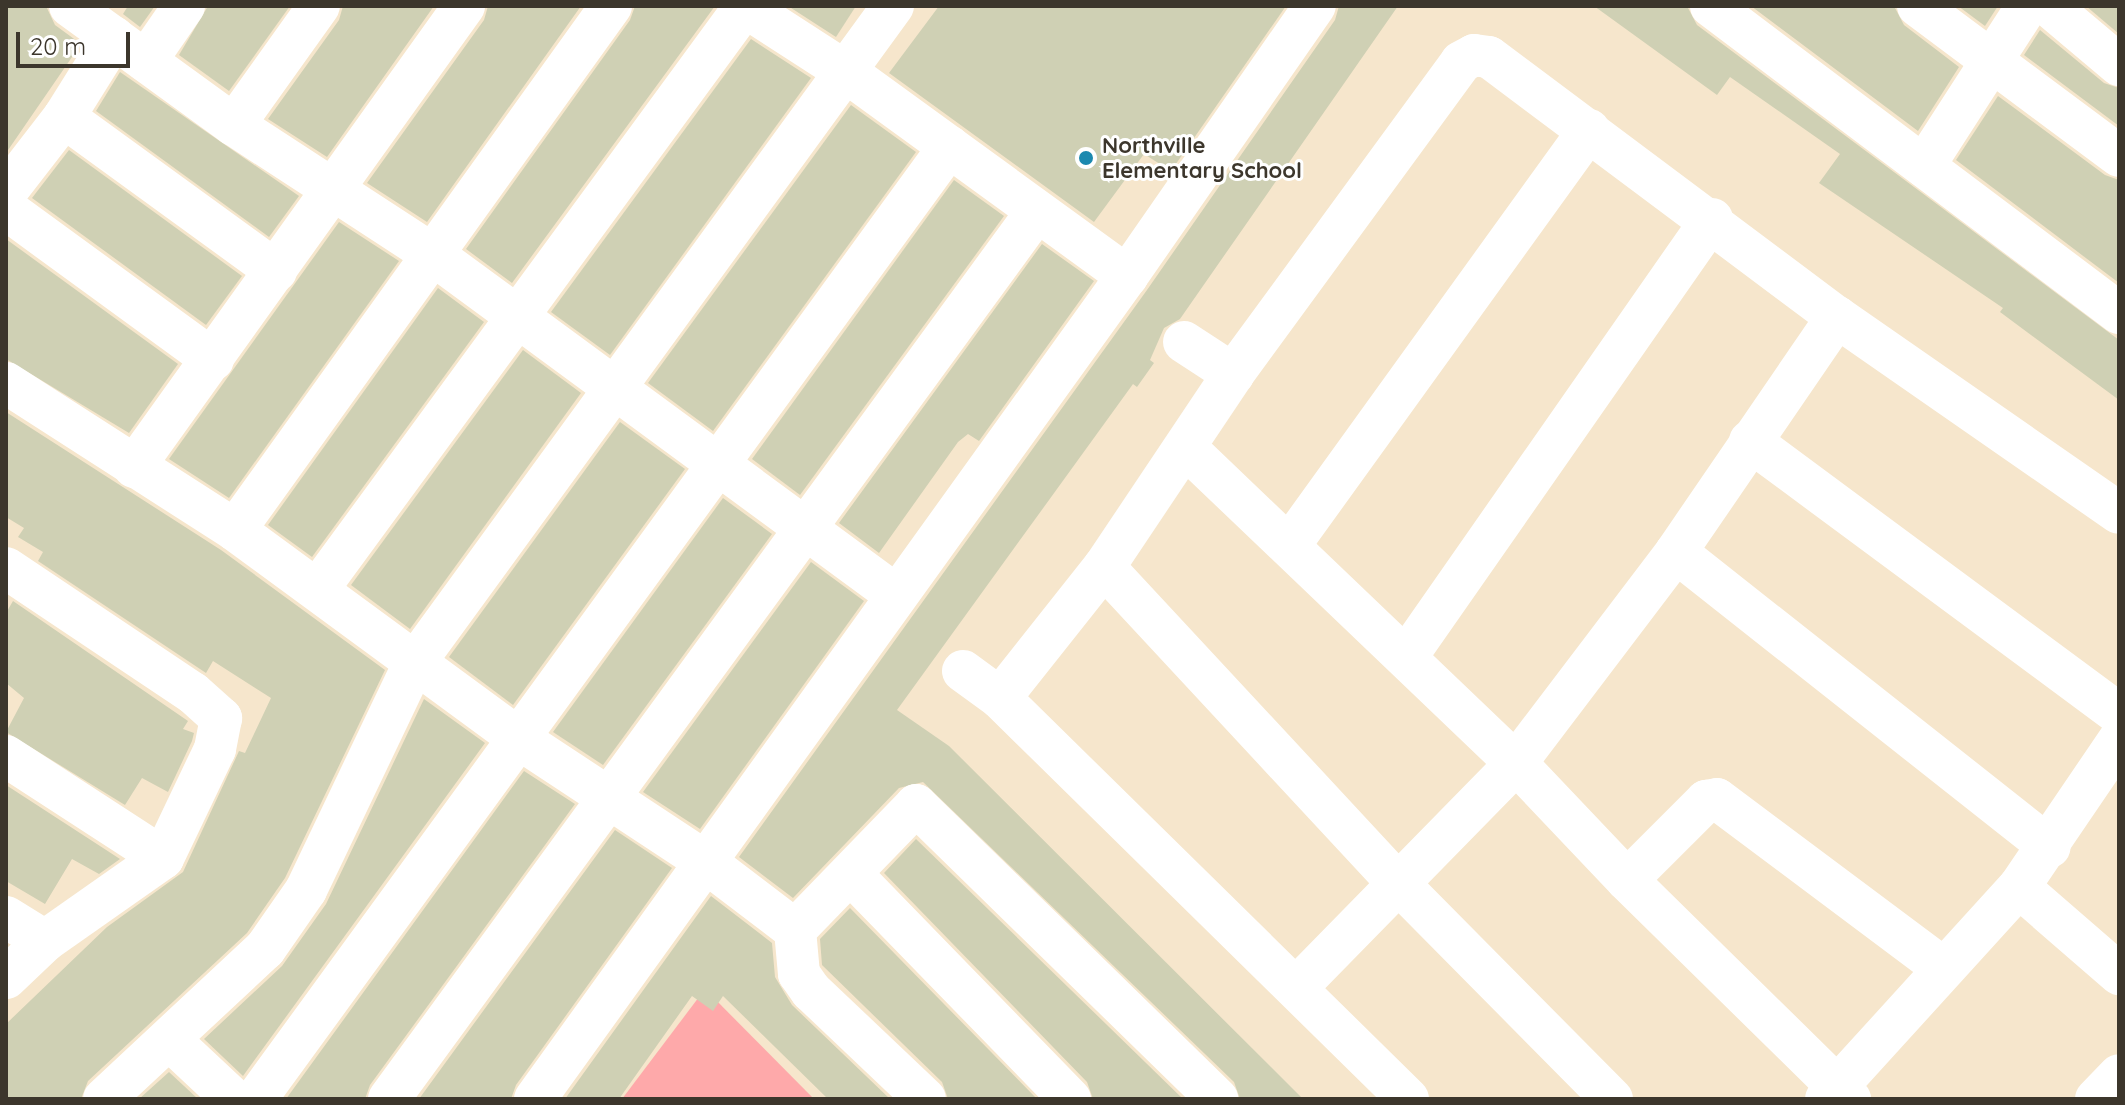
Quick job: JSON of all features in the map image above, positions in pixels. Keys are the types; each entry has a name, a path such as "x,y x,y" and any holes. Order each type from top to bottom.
{"street":[{"path":"70,6 234,125 334,186 616,385 896,595"},
{"path":"6,192 64,117 130,49 184,6"},
{"path":"234,125 319,6"},
{"path":"134,467 464,6"},
{"path":"235,530 435,256 611,6"},
{"path":"318,589 521,318 744,6 849,74 1127,276"},
{"path":"104,1099 265,949 306,890 414,664 616,385 849,74 893,6"},
{"path":"535,1099 703,860 1127,276 1315,6"},
{"path":"1711,6 2119,313"},
{"path":"1918,6 2119,156"},
{"path":"1924,166 1994,63 2027,6"},
{"path":"2049,6 2119,65"},
{"path":"1000,698 1104,567 1187,449 1233,374 1461,62 1474,55 1489,57 1712,219 1837,317 2119,513"},
{"path":"64,117 276,271"},
{"path":"1289,546 1589,130"},
{"path":"256,1099 521,740 717,462 949,147"},
{"path":"6,209 213,360"},
{"path":"389,1099 609,800 802,527 1037,211"},
{"path":"1407,656 1712,219"},
{"path":"1298,986 1516,763 1676,552 1837,317"},
{"path":"1184,342 1233,374"},
{"path":"6,383 235,530 318,589 414,664 609,800 703,860 795,930 799,974 811,991 925,1099"},
{"path":"1750,441 2119,714"},
{"path":"1187,449 1516,763 1839,1094 1943,968 2019,887 2119,740"},
{"path":"1676,552 2049,847"},
{"path":"1104,567 1399,884 1612,1099"},
{"path":"6,568 193,693 221,718 215,749 163,858 45,941 6,978"},
{"path":"963,671 1000,698 1298,986 1408,1099"},
{"path":"6,756 163,858"},
{"path":"1627,880 1706,801 1717,799 1943,968"},
{"path":"795,930 852,875 908,808 921,808 1217,1099"},
{"path":"852,875 1070,1099"},
{"path":"2019,887 2119,974"},
{"path":"6,917 45,941"},
{"path":"170,1040 233,1099"},
{"path":"2096,1099 2119,1075"}],"shaded area":[{"path":"705,989 814,1099 622,1099"}],"building":[{"path":"6,6 46,6 55,25 81,44 6,153"},
{"path":"128,6 155,6 140,27 123,14"},
{"path":"208,6 290,6 229,91 179,55"},
{"path":"343,6 434,6 327,157 268,119 339,20"},
{"path":"488,6 581,6 427,222 367,183 484,20"},
{"path":"635,6 715,6 512,283 466,249 630,20"},
{"path":"788,6 856,6 836,37"},
{"name":"Northville Elementary School","path":"939,6 1286,6 1171,171 1144,154 1094,222 889,73"},
{"path":"1339,6 1398,6 1180,319 1164,328 1150,360 1154,363 1137,387 1133,384 897,710 949,746 1303,1099 1240,1099 1234,1082 923,782 899,788 793,898 739,857 1147,290 1335,20"},
{"path":"1594,6 1687,6 1697,25 2119,340 2119,400 2000,312 2003,308 1819,183 1840,154 1730,77 1717,95"},
{"path":"1751,6 1894,6 1904,25 1959,67 1918,131"},
{"path":"1958,6 1998,6 1985,26"},
{"path":"2086,6 2119,6 2119,34"},
{"path":"2040,30 2104,83 2119,88 2119,126 2024,55"},
{"path":"751,39 811,78 610,355 551,312"},
{"path":"120,72 299,196 269,237 96,111"},
{"path":"1998,96 2105,175 2119,180 2119,283 1956,160"},
{"path":"851,105 916,152 713,431 648,383"},
{"path":"69,150 242,276 206,325 32,198"},
{"path":"954,180 1004,216 800,495 752,459"},
{"path":"339,222 399,261 229,498 169,459"},
{"path":"6,239 178,364 129,433 6,359"},
{"path":"1042,244 1094,281 979,441 968,434 958,442 879,553 839,523"},
{"path":"438,288 484,322 312,557 268,525"},
{"path":"523,350 581,393 410,629 351,585"},
{"path":"6,412 221,550 385,670 285,878 247,933 88,1081 81,1099 6,1099 6,1024 107,927 183,872 239,751 245,753 271,698 213,661 206,673 38,561 43,552 18,537 24,528 6,517"},
{"path":"620,422 685,469 513,705 449,657"},
{"path":"723,498 772,534 603,765 553,732"},
{"path":"811,562 864,601 700,829 643,792"},
{"path":"13,601 188,721 183,729 194,733 192,741 168,792 142,778 125,805 6,732 24,698 6,683 6,613"},
{"path":"424,699 485,743 243,1076 204,1039 282,966 326,904"},
{"path":"524,771 575,804 370,1085 365,1099 286,1099"},
{"path":"6,785 120,859 99,874 72,859 45,904 6,881"},
{"path":"615,830 672,868 516,1085 511,1099 419,1099"},
{"path":"916,839 1183,1099 1093,1099 1087,1082 884,873"},
{"path":"711,896 772,943 775,977 792,1005 890,1099 828,1099 723,996 713,1011 692,996 619,1099 565,1099"},
{"path":"850,908 1037,1099 948,1099 942,1082 822,965 820,939"},
{"path":"169,1072 198,1099 139,1099"}],"place":[{"name":"Northville Elementary School","path":"1086,158"}]}
